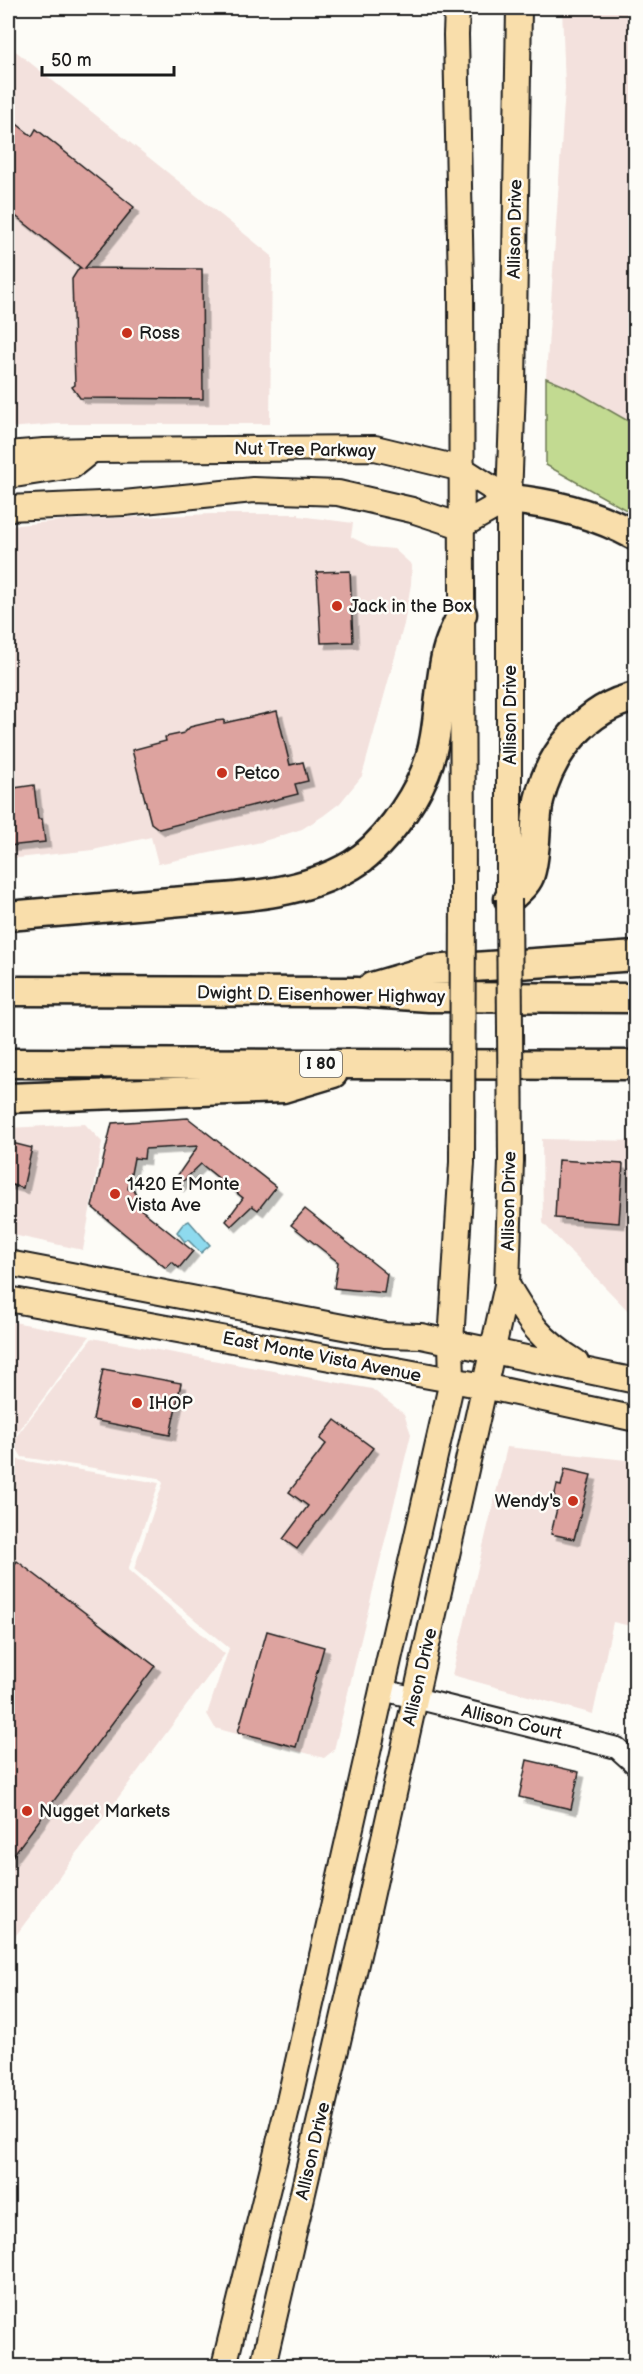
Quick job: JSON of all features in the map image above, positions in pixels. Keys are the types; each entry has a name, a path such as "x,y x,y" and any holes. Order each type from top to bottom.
{"highway":[{"path":"509,499 537,502 592,517 636,536"},
{"path":"8,916 252,896 299,888 353,864 376,844 397,820 426,772 440,712 447,651 462,614"},
{"path":"509,899 530,876 539,800 551,765 566,744 595,715 620,700 636,697"},
{"path":"356,992 430,970 636,956"},
{"name":"Dwight D. Eisenhower Highway","path":"8,991 356,992 429,998 636,998"},
{"name":"I 80","path":"8,1063 636,1065"},
{"path":"8,1098 283,1088 362,1064"}],"main road":[{"name":"Allison Drive","path":"224,2367 287,2110 452,1381 462,1162 463,892 461,286 457,8"},
{"name":"Allison Drive","path":"263,2367 363,1934 507,1285 511,1160 509,499 519,8"},
{"name":"Nut Tree Parkway","path":"8,454 92,450 375,448 462,469 509,499"},
{"path":"8,476 72,466 92,450"},
{"path":"8,508 124,503 254,490 338,493 412,510 461,526 509,499"},
{"name":"East Monte Vista Avenue","path":"8,1263 386,1335 416,1335 636,1381"},
{"path":"8,1283 33,1282 45,1270"},
{"path":"507,1285 530,1324 550,1346 591,1371"},
{"path":"36,1305 41,1296 55,1289 123,1300 158,1292"},
{"name":"East Monte Vista Avenue","path":"8,1299 484,1386 636,1419"}],"street":[{"name":"Allison Court","path":"383,1690 617,1748 636,1766"}],"shaded area":[{"path":"562,8 635,8 635,425 574,390 546,378 565,88"},
{"path":"8,45 272,256 270,424 58,424 8,428"},
{"path":"212,514 299,514 299,516 353,523 351,537 371,547 394,549 412,565 404,624 362,776 340,803 323,816 302,829 261,842 158,864 151,837 93,850 8,859 8,526 68,520"},
{"path":"85,1124 102,1142 83,1250 8,1234 8,1128"},
{"path":"542,1139 635,1141 635,1318 543,1223"},
{"path":"8,1321 90,1336 8,1445"},
{"path":"92,1338 372,1389 404,1414 411,1434 334,1750 324,1758 215,1728 207,1714 229,1648 134,1569 163,1483 159,1478 22,1457 12,1442"},
{"path":"507,1447 635,1461 635,1627 613,1622 593,1714 452,1675"},
{"path":"8,1452 14,1459 159,1483 128,1570 225,1654 8,1946"}],"green space":[{"path":"546,378 574,390 635,425 635,515 546,465"}],"water":[{"path":"189,1221 210,1245 201,1253 188,1240 185,1242 177,1232 183,1224"}],"building":[{"path":"8,117 32,136 36,129 134,207 85,268 202,269 203,399 80,398 72,387 75,385 72,279 81,268 8,210"},
{"name":"Jack in the Box","path":"350,571 353,642 321,643 317,572"},
{"name":"Petco","path":"277,711 290,765 303,762 308,781 295,784 298,794 159,829 151,823 132,750 166,741 165,737 184,733 190,727 215,721 224,720 224,723"},
{"path":"34,785 38,819 42,819 45,842 8,846 8,789"},
{"name":"1420 E Monte Vista Ave","path":"188,1118 276,1187 258,1210 252,1206 231,1226 226,1221 243,1198 201,1164 178,1186 173,1182 198,1146 145,1149 144,1159 134,1158 128,1189 134,1190 137,1197 133,1203 193,1251 179,1268 172,1262 166,1268 92,1207 112,1123"},
{"path":"8,1142 32,1148 23,1188 8,1184"},
{"path":"558,1160 623,1164 619,1223 555,1218"},
{"path":"305,1209 387,1274 384,1293 334,1288 338,1262 291,1225"},
{"name":"IHOP","path":"103,1369 181,1383 170,1435 93,1420"},
{"path":"335,1420 373,1448 297,1549 283,1539 308,1506 289,1492 326,1444 320,1439"},
{"path":"565,1469 591,1475 574,1539 551,1534 558,1504 553,1502 557,1485 561,1486"},
{"path":"17,1561 155,1666 8,1862 8,1574"},
{"path":"267,1631 324,1647 296,1747 238,1732"},
{"path":"527,1760 579,1772 571,1809 519,1797"}],"place":[{"name":"Ross","path":"127,333"},
{"name":"Jack in the Box","path":"337,606"},
{"name":"Petco","path":"222,773"},
{"name":"1420 E Monte Vista Ave","path":"115,1194"},
{"name":"IHOP","path":"137,1403"},
{"name":"Wendy's","path":"573,1501"},
{"name":"Nugget Markets","path":"27,1811"}]}
